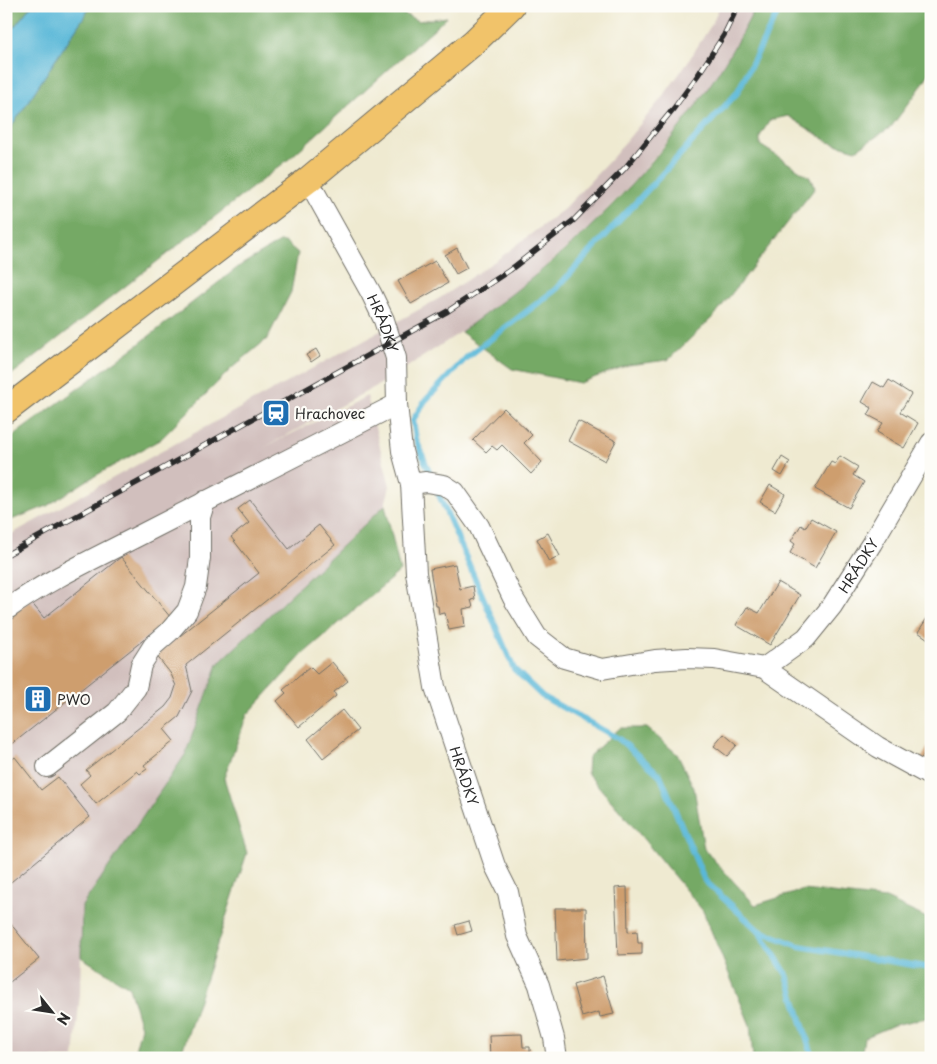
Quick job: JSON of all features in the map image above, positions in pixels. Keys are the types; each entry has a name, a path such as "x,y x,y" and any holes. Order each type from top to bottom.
{"main road":[{"path":"6,410 308,180 474,42 511,6"}],"street":[{"name":"HRÁDKY","path":"308,180 371,292 384,320 396,358 397,404 402,451 427,483 416,572 435,687 495,866 508,892 517,936 538,985 554,1038 557,1058"},
{"path":"6,420 46,380"},
{"path":"6,610 30,593 205,501 397,404"},
{"name":"HRÁDKY","path":"764,668 806,638 832,606 931,443"},
{"path":"427,483 455,492 479,526 513,598 537,637 564,658 602,669 655,660 687,658 714,659 764,668 878,747 931,776"},
{"path":"47,767 117,712 136,688 141,665 153,646 170,632 187,611 196,587 200,558 200,517 205,501"}],"shaded area":[{"path":"720,6 756,6 738,43 687,118 637,178 585,232 520,288 461,332 384,382 263,448 367,396 390,486 385,505 218,664 185,755 82,906 80,993 74,1058 6,1058 6,537 440,298 501,257 564,209 613,157 661,99 685,66 710,27"}],"green space":[{"path":"6,6 31,6 6,37"},
{"path":"91,6 388,6 418,21 447,17 289,159 6,379 6,135"},
{"path":"756,6 931,6 931,70 891,127 856,150 829,142 788,116 770,120 760,136 760,145 810,177 815,188 714,316 668,360 628,365 580,383 512,369 461,332 555,259 585,232 634,181 658,154 701,98 721,68"},
{"path":"280,242 285,242 298,253 291,292 267,339 233,367 161,439 86,481 47,506 6,522 6,441 135,347 241,265"},
{"path":"385,505 400,571 304,653 247,715 224,778 247,853 180,1058 133,1058 141,1027 129,987 81,957 82,906 185,755 218,664"},
{"path":"620,728 647,728 677,754 694,788 704,849 755,905 804,890 886,899 931,920 931,1017 894,1025 864,1038 861,1058 753,1058 750,1025 703,911 587,773 588,757"}],"water":[{"path":"31,6 91,6 6,135 6,37"}],"building":[{"path":"457,248 467,268 456,274 445,255"},
{"path":"435,261 448,283 411,304 398,281"},
{"path":"316,349 320,356 311,362 306,355"},
{"path":"889,380 911,394 900,412 918,423 904,448 877,432 883,423 868,415 872,408 862,402 873,382 884,388"},
{"path":"504,408 532,435 524,443 542,462 531,474 502,445 497,450 492,446 486,452 473,440"},
{"path":"578,421 616,441 605,461 568,441"},
{"path":"840,456 858,467 853,475 864,482 849,508 815,489 831,462 835,464"},
{"path":"782,457 790,462 782,476 774,471"},
{"path":"770,485 785,494 775,511 760,502"},
{"path":"250,500 289,549 319,525 335,545 186,665 192,691 179,717 164,729 174,741 144,765 147,769 140,774 137,771 96,804 80,784 90,775 86,770 165,707 172,698 176,686 171,674 156,655 259,573 231,537 249,523 238,509"},
{"path":"811,518 836,532 815,568 790,553 795,544 791,541 801,525 805,528"},
{"path":"548,533 560,556 549,562 537,539"},
{"name":"PWO","path":"121,557 171,618 6,749 6,619 30,601 44,618"},
{"path":"455,564 460,589 473,586 475,599 471,600 473,607 463,609 465,627 449,630 445,613 439,614 438,606 436,606 430,569"},
{"path":"778,582 800,595 770,645 736,625 747,607 759,613"},
{"path":"931,612 931,641 918,632"},
{"path":"332,662 348,681 334,692 336,696 299,727 277,701 286,693 283,690 310,667 317,674"},
{"path":"342,710 358,730 323,758 308,739"},
{"path":"724,734 737,745 727,756 714,746"},
{"path":"931,742 931,769 919,762"},
{"path":"15,757 41,790 58,777 90,817 6,886 6,764"},
{"path":"627,887 628,932 637,931 638,943 642,943 642,954 618,955 615,888"},
{"path":"555,908 586,908 587,958 557,961"},
{"path":"6,918 39,959 6,985"},
{"path":"469,921 472,931 458,935 455,925"},
{"path":"603,976 614,1014 600,1017 599,1012 582,1017 573,985"},
{"path":"522,1034 523,1047 530,1047 530,1058 490,1058 489,1035"}],"waterway":[{"path":"432,479 416,439 413,420 425,401 467,357 555,290 737,93 781,6"},
{"path":"436,488 514,669 542,696 619,739 660,775 705,881 758,930 799,946 931,968"},
{"path":"759,931 787,975 813,1058"}],"railway":[{"path":"6,555 448,311 510,270 574,220 625,168 698,75 724,35 738,6"}],"place":[{"name":"Hrachovec","path":"276,413"},
{"name":"PWO","path":"38,699"}]}
